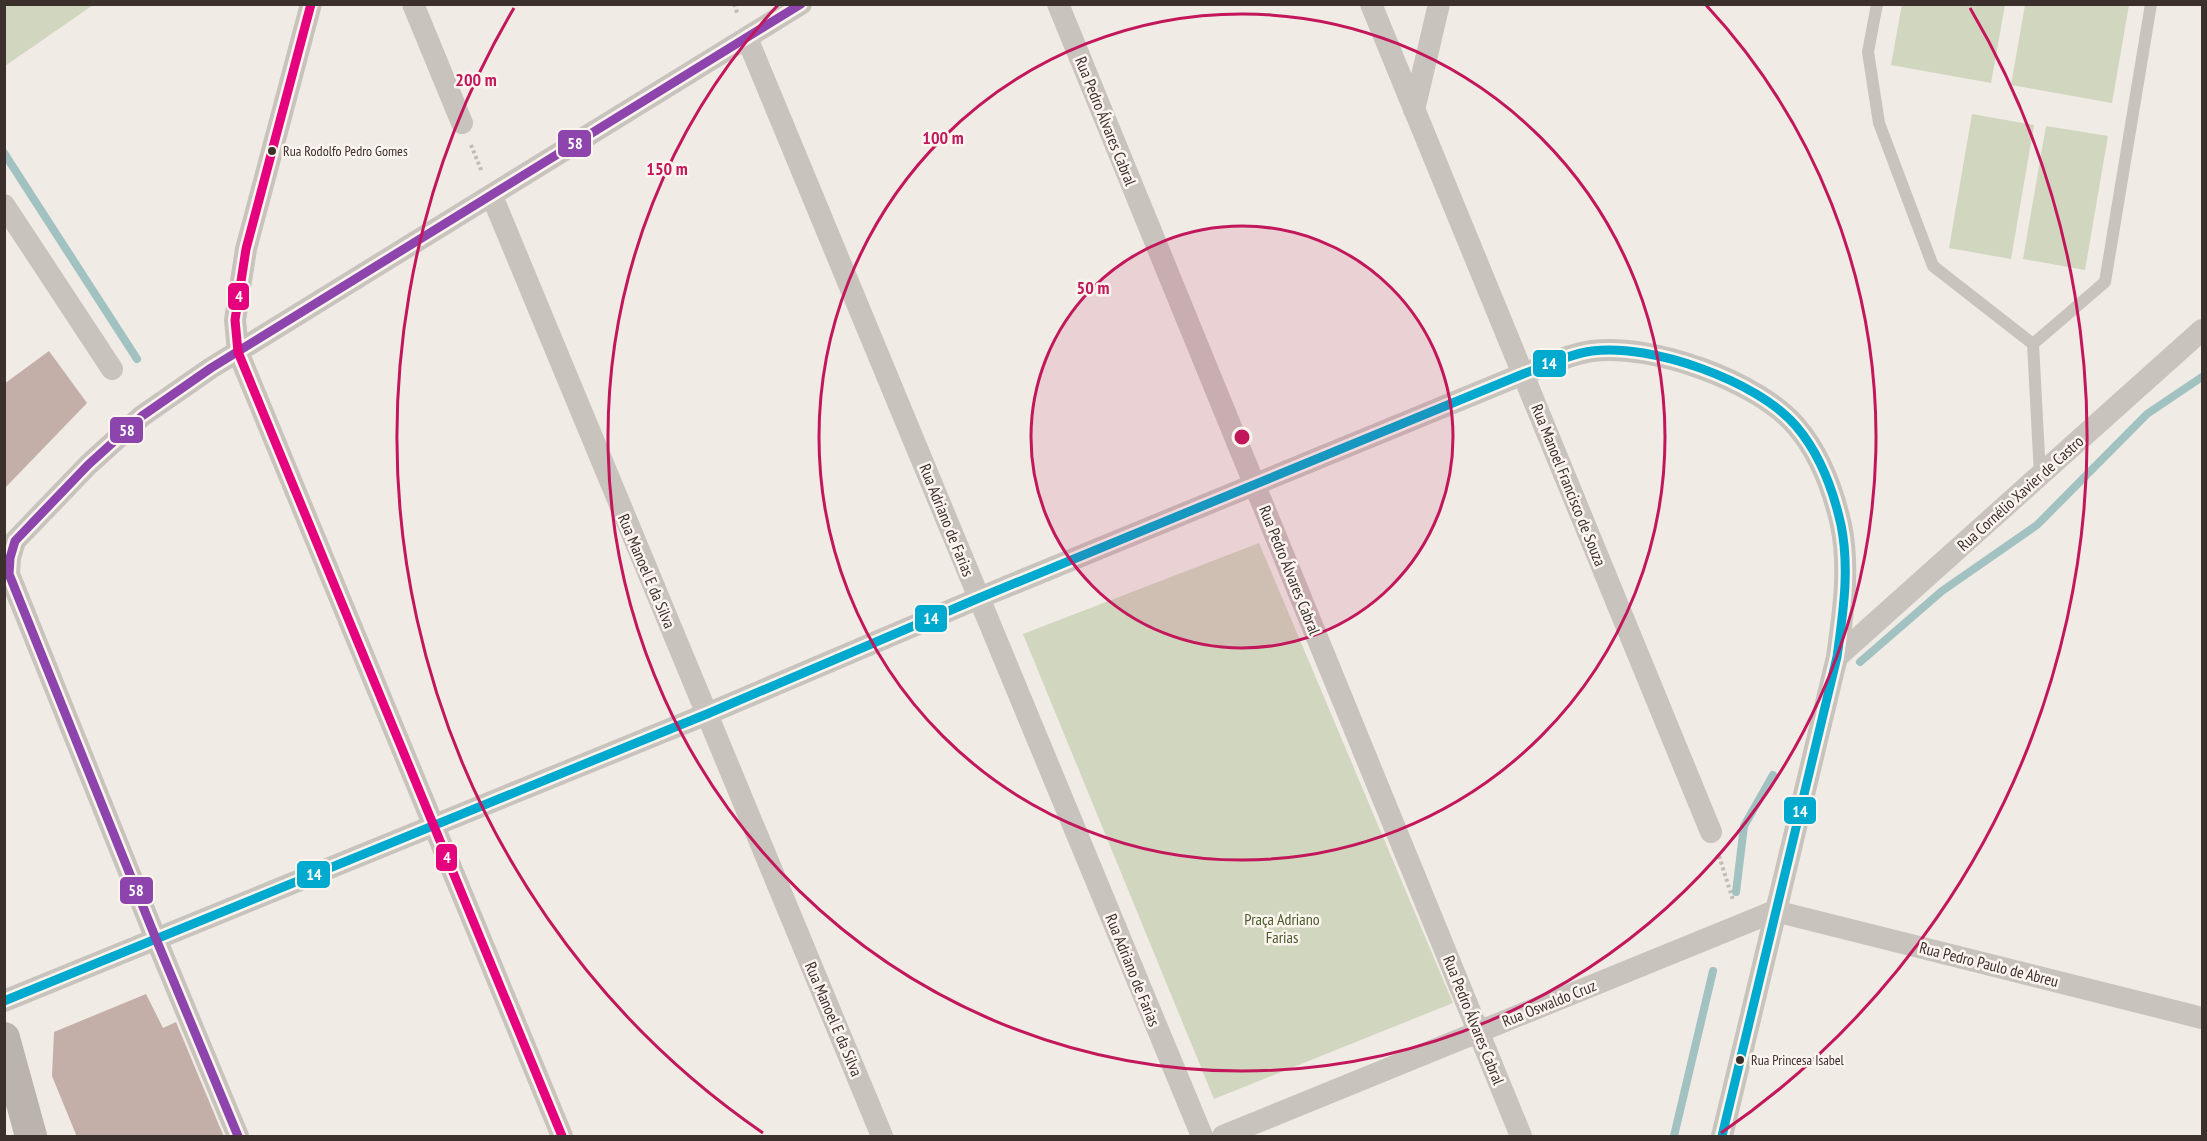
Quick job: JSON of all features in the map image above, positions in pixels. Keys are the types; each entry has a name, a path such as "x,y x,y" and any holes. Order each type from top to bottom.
{"main road":[{"path":"4,1038 30,1137"}],"street":[{"path":"311,4 246,249 236,320 238,352 561,1137"},
{"path":"413,4 462,123"},
{"path":"238,1137 9,574 10,558 15,541 88,465 142,416 211,368 801,4"},
{"name":"Rua Pedro Álvares Cabral","path":"1058,4 1521,1137"},
{"name":"Rua Manoel Francisco de Souza","path":"1371,4 1711,832"},
{"path":"1414,110 1439,4"},
{"name":"Rua Adriano de Farias","path":"747,38 1202,1137"},
{"name":"Rua Manoel E da Silva","path":"492,196 882,1137"},
{"path":"4,205 112,369"},
{"name":"Rua Cornélio Xavier de Castro","path":"1837,657 2202,330"},
{"path":"4,1001 707,714 1254,483 1523,374 1591,351 1610,350 1643,353 1709,370 1774,406 1795,424 1811,445 1824,469 1841,527 1846,568 1845,597 1837,657 1722,1137"},
{"name":"Rua Oswaldo Cruz","path":"1223,1137 1775,911"},
{"name":"Rua Pedro Paulo de Abreu","path":"1775,911 2202,1018"}],"lane":[{"path":"1877,4 1868,52 1879,123 1933,266 2033,344 2040,475"},
{"path":"2033,344 2105,282 2151,4"}],"path":[{"path":"462,123 492,196"},
{"path":"1711,832 1741,925"}],"green space":[{"path":"5,4 93,4 93,5 5,66"},
{"path":"1902,4 2005,5 1991,83 1891,65"},
{"path":"2025,5 2129,5 2112,103 2011,85"},
{"path":"1972,114 2034,125 2011,259 1949,248"},
{"path":"2046,126 2108,136 2085,270 2023,259"},
{"name":"Praça Adriano Farias","path":"1259,543 1453,1003 1214,1099 1023,634"}],"building":[{"path":"49,351 87,403 4,489 4,384"},
{"path":"146,994 163,1028 176,1022 224,1137 77,1137 52,1076 54,1032"}],"waterway":[{"path":"4,153 137,359"},
{"path":"1860,662 1942,591 2037,525 2147,414 2202,377"},
{"path":"1736,892 1744,826 1773,775"},
{"path":"1674,1136 1713,971"}],"transit line":[{"name":"4","path":"311,4 246,249 235,320 238,352 562,1136"},
{"name":"58","path":"238,1136 9,574 10,558 15,541 88,465 142,416 211,368 801,4"},
{"name":"14","path":"4,1001 707,714 979,598 1523,374 1575,355 1592,351 1616,350 1672,359 1702,369 1730,380 1779,410 1796,426 1819,460 1834,498 1844,542 1845,591 1837,657 1722,1136"}],"place":[{"name":"Rua Rodolfo Pedro Gomes","path":"272,151"},
{"name":"Rua Princesa Isabel","path":"1740,1060"}]}
